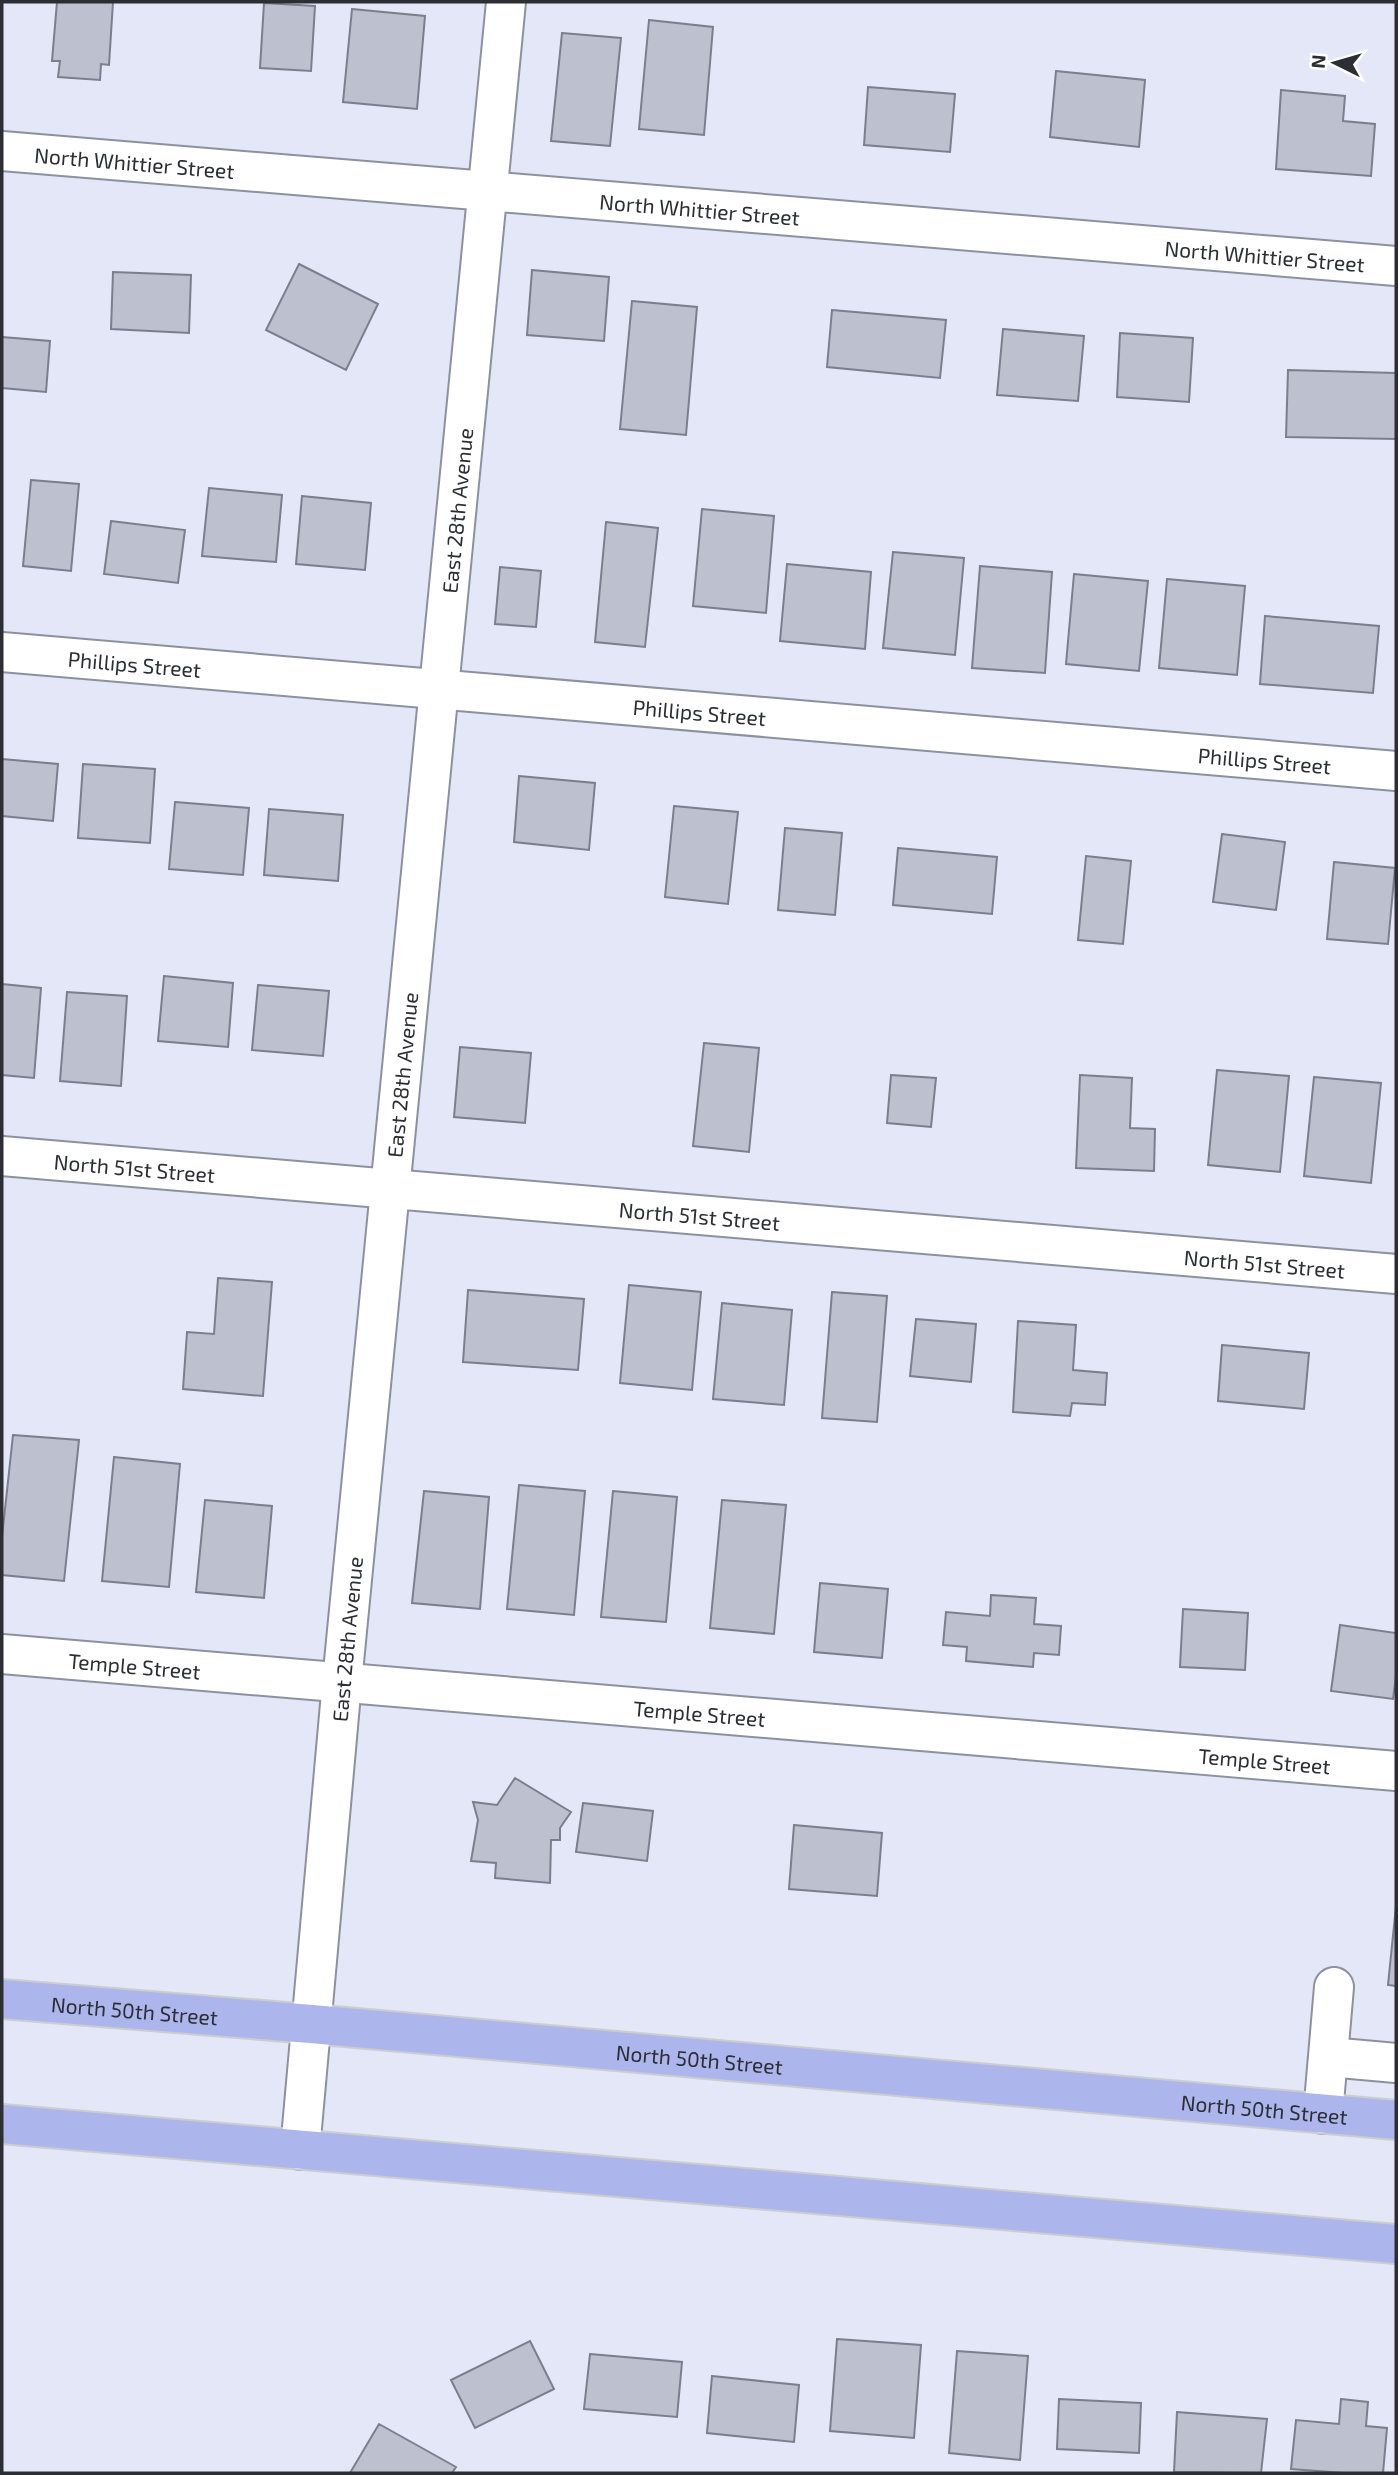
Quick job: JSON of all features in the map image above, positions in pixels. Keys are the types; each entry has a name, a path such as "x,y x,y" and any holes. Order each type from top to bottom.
{"main road":[{"name":"North 50th Street","path":"2,2000 311,2024 1396,2120"},
{"path":"2,2124 1396,2244"}],"street":[{"name":"East 28th Avenue","path":"300,2150 342,1682 506,2"},
{"name":"North Whittier Street","path":"2,151 1396,266"},
{"name":"Phillips Street","path":"2,652 1396,771"},
{"name":"North 51st Street","path":"2,1156 1396,1273"},
{"name":"Temple Street","path":"2,1654 1396,1771"},
{"path":"1323,2114 1334,1987"},
{"path":"1329,2057 1396,2063"}],"building":[{"path":"57,2 113,2 109,65 101,64 100,80 58,77 60,61 52,61"},
{"path":"264,3 315,6 311,71 260,68"},
{"path":"352,9 425,16 417,109 343,102"},
{"path":"649,20 713,27 704,135 639,129"},
{"path":"562,33 621,38 610,146 551,141"},
{"path":"1056,71 1145,80 1139,147 1050,137"},
{"path":"868,87 955,94 950,152 864,145"},
{"path":"1281,90 1345,96 1343,121 1375,124 1371,176 1276,169"},
{"path":"299,264 378,304 346,370 266,330"},
{"path":"532,270 609,277 604,341 527,335"},
{"path":"113,272 191,275 189,333 111,329"},
{"path":"632,301 697,307 686,435 620,429"},
{"path":"832,310 946,320 940,378 827,367"},
{"path":"1003,329 1084,336 1078,401 997,395"},
{"path":"1120,333 1193,338 1189,402 1117,397"},
{"path":"2,337 50,341 46,392 2,388"},
{"path":"1288,370 1396,373 1396,439 1286,437"},
{"path":"31,480 79,484 71,571 23,566"},
{"path":"209,488 282,495 276,562 202,556"},
{"path":"302,496 371,503 365,570 296,564"},
{"path":"702,509 774,516 766,613 693,606"},
{"path":"111,521 185,530 178,583 104,574"},
{"path":"606,522 658,528 645,647 595,642"},
{"path":"893,552 964,558 955,655 883,648"},
{"path":"787,564 871,572 865,649 780,641"},
{"path":"980,566 1052,572 1045,673 972,668"},
{"path":"500,567 541,571 536,627 495,624"},
{"path":"1074,574 1148,581 1139,671 1066,664"},
{"path":"1167,579 1245,586 1237,675 1159,668"},
{"path":"1265,616 1379,626 1373,693 1260,684"},
{"path":"2,759 58,764 53,821 2,816"},
{"path":"83,764 155,769 150,843 78,838"},
{"path":"519,776 595,783 589,850 514,842"},
{"path":"175,802 249,808 243,875 169,869"},
{"path":"674,806 738,812 728,904 665,897"},
{"path":"269,809 343,815 338,881 264,875"},
{"path":"785,828 842,833 835,915 778,910"},
{"path":"1222,834 1285,842 1276,910 1213,902"},
{"path":"898,848 997,857 992,914 893,905"},
{"path":"1086,856 1131,861 1123,944 1078,940"},
{"path":"1334,862 1395,868 1388,944 1327,939"},
{"path":"164,976 233,983 228,1047 158,1041"},
{"path":"2,984 41,988 34,1078 2,1075"},
{"path":"258,985 329,991 323,1056 252,1050"},
{"path":"67,992 127,996 121,1086 60,1081"},
{"path":"704,1043 759,1048 749,1152 693,1146"},
{"path":"460,1047 531,1053 525,1123 454,1117"},
{"path":"1217,1070 1289,1076 1280,1172 1208,1165"},
{"path":"891,1075 936,1078 931,1127 887,1123"},
{"path":"1080,1075 1132,1078 1130,1128 1155,1129 1154,1171 1076,1168"},
{"path":"1314,1077 1381,1083 1371,1183 1304,1176"},
{"path":"218,1278 272,1282 263,1396 183,1389 187,1332 214,1334"},
{"path":"629,1285 701,1292 692,1390 620,1383"},
{"path":"468,1290 584,1299 578,1370 463,1362"},
{"path":"832,1292 887,1296 877,1422 822,1418"},
{"path":"722,1303 792,1310 784,1405 713,1399"},
{"path":"916,1319 976,1324 971,1382 910,1376"},
{"path":"1018,1321 1076,1325 1073,1370 1107,1373 1105,1405 1072,1403 1070,1416 1013,1412"},
{"path":"1222,1345 1309,1353 1304,1409 1218,1401"},
{"path":"13,1435 79,1440 64,1581 2,1575 2,1537"},
{"path":"114,1457 180,1464 169,1587 102,1581"},
{"path":"519,1485 585,1491 574,1615 507,1609"},
{"path":"424,1491 489,1497 480,1609 412,1603"},
{"path":"613,1491 677,1497 666,1622 601,1617"},
{"path":"205,1500 272,1506 264,1598 196,1592"},
{"path":"722,1500 786,1505 774,1634 710,1628"},
{"path":"820,1583 888,1589 882,1658 814,1652"},
{"path":"991,1595 1036,1598 1034,1624 1061,1626 1059,1655 1034,1653 1033,1667 966,1661 967,1647 943,1645 946,1612 990,1616"},
{"path":"1183,1609 1248,1613 1245,1670 1180,1667"},
{"path":"1340,1625 1396,1633 1393,1699 1331,1691"},
{"path":"515,1778 571,1812 560,1828 560,1840 551,1840 550,1883 495,1878 496,1863 471,1861 478,1820 473,1802 497,1805"},
{"path":"583,1803 653,1811 647,1861 576,1852"},
{"path":"794,1825 882,1833 877,1896 789,1889"},
{"path":"1396,1906 1396,1986 1388,1985"},
{"path":"837,2339 921,2345 914,2438 830,2431"},
{"path":"530,2341 554,2389 475,2428 451,2380"},
{"path":"957,2351 1028,2356 1020,2460 949,2453"},
{"path":"590,2354 682,2362 677,2417 584,2409"},
{"path":"712,2376 799,2385 794,2442 707,2433"},
{"path":"1059,2399 1141,2403 1139,2453 1057,2449"},
{"path":"1341,2399 1368,2402 1366,2426 1387,2428 1383,2473 1291,2469 1296,2420 1339,2424"},
{"path":"1177,2412 1267,2419 1261,2473 1174,2472"},
{"path":"379,2424 456,2467 452,2473 350,2473"}]}
